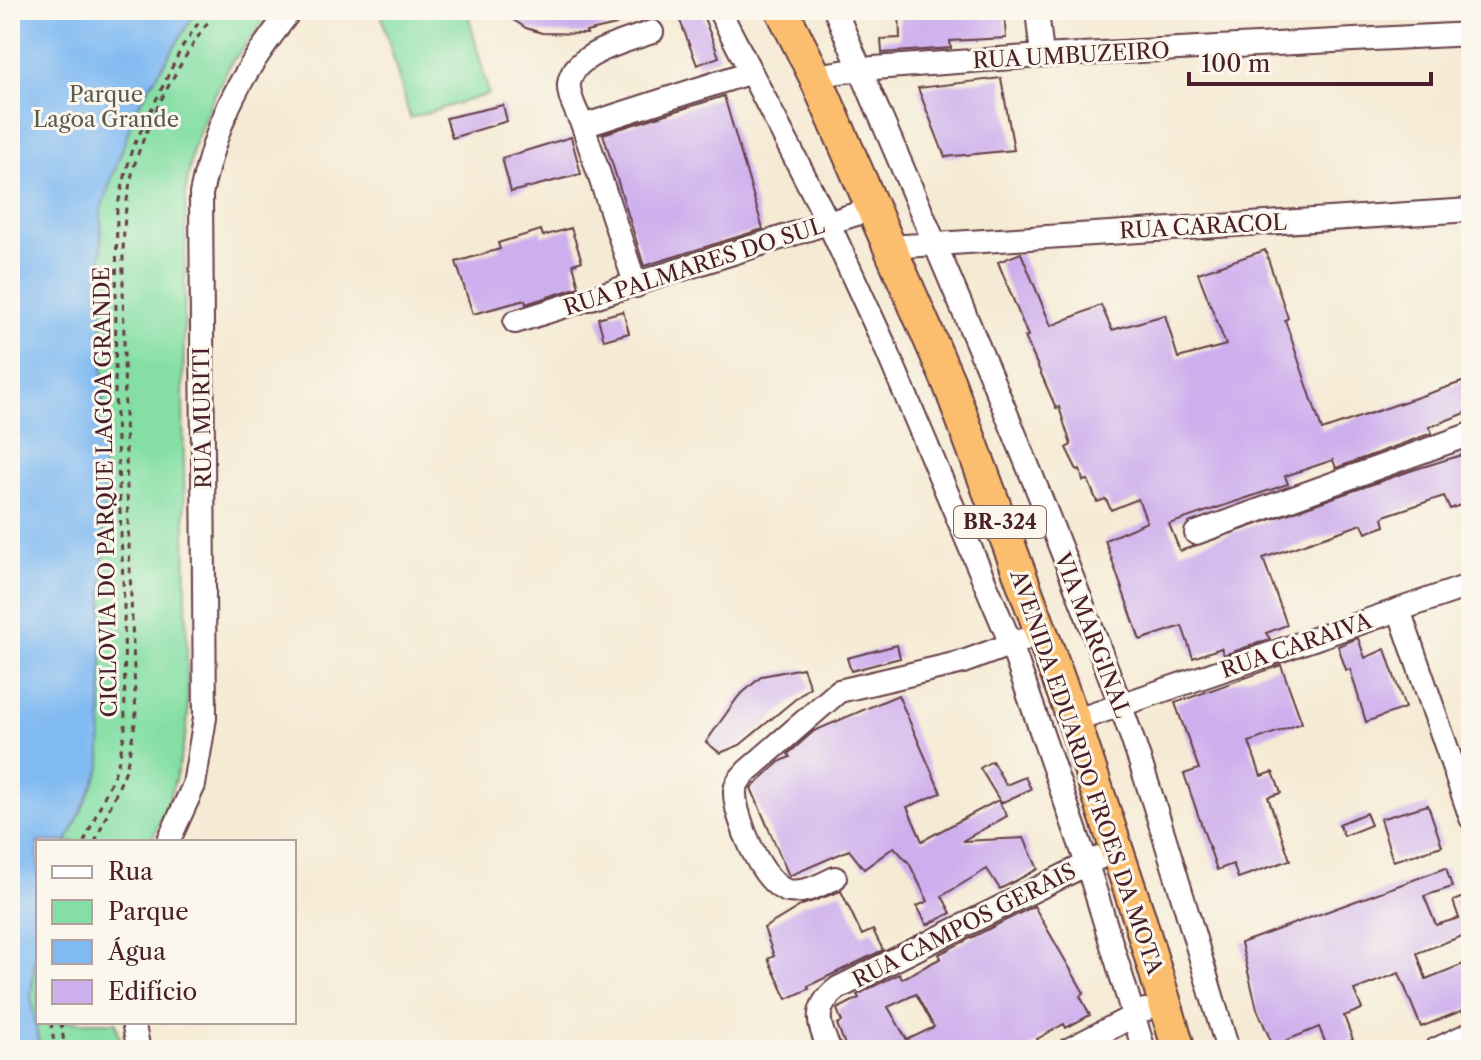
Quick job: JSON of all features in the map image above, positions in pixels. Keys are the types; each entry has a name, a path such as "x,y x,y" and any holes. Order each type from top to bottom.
{"highway":[{"name":"AVENIDA EDUARDO FROES DA MOTA","path":"782,10 815,76 949,383 1074,721 1179,1050"}],"street":[{"name":"RUA MURITI","path":"169,840 194,785 205,718 201,194 210,153 225,110 245,73 291,10"},
{"path":"719,10 829,224 1011,644 1087,864 1144,1050"},
{"name":"VIA MARGINAL","path":"835,10 1031,474 1120,705 1170,855 1228,1050"},
{"path":"1037,10 1042,56"},
{"path":"636,286 569,85 574,70 595,53 652,32"},
{"name":"RUA UMBUZEIRO","path":"815,76 860,69 1042,56 1471,34"},
{"path":"583,126 751,72"},
{"name":"RUA PALMARES DO SUL","path":"515,322 872,209"},
{"name":"RUA CARACOL","path":"889,247 1471,210"},
{"path":"1196,533 1471,434"},
{"name":"RUA CARAIVA","path":"1074,721 1471,585"},
{"path":"1399,610 1471,818"},
{"path":"835,878 803,892 784,891 763,871 740,820 735,795 737,783 747,771 839,691 950,665 1043,633"},
{"name":"RUA CAMPOS GERAIS","path":"830,1050 822,1032 820,1011 823,1002 838,988 1117,849"},
{"path":"1068,1050 1165,1000"},
{"path":"133,1024 139,1050"},
{"path":"1435,1050 1471,1033"}],"path":[{"name":"CICLOVIA DO PARQUE LAGOA GRANDE","path":"85,840 117,768 125,731 124,603 115,394 117,208 138,135 182,47 207,10"},
{"path":"96,840 126,770 136,718 125,394 124,236 127,207 138,155 159,107 181,61 216,10"},
{"path":"51,1024 55,1050"},
{"path":"61,1024 65,1050"}],"green space":[{"name":"Parque Lagoa Grande","path":"10,10 274,10 230,64 211,102 193,148 186,190 183,404 188,717 175,781 151,840 36,840 36,1024 116,1024 122,1050 10,1050"},
{"path":"380,10 467,10 489,94 410,118"}],"water":[{"path":"10,10 197,10 137,108 101,209 104,487 101,768 68,840 36,840 36,951 31,997 40,1050 10,1050"}],"building":[{"path":"498,10 580,10 582,17 612,10 616,25 587,34 542,33 526,28"},
{"path":"676,10 701,10 719,57 697,65"},
{"path":"899,10 1004,10 1006,38 950,41 951,48 882,53 881,39 900,38"},
{"path":"1001,78 1014,150 945,157 918,88"},
{"path":"724,96 763,229 644,266 603,134"},
{"path":"503,105 507,121 452,138 446,118"},
{"path":"571,137 581,174 511,192 502,158"},
{"path":"571,228 582,261 573,264 579,287 526,304 525,300 473,314 456,262 500,249 498,243 541,230 543,236"},
{"path":"1265,250 1322,430 1471,379 1471,411 1429,427 1432,433 1336,468 1333,460 1285,476 1288,484 1169,524 1180,551 1471,452 1471,501 1450,509 1444,496 1387,515 1383,518 1385,526 1366,533 1362,524 1263,558 1287,625 1266,633 1270,639 1224,655 1221,648 1193,658 1182,626 1140,640 1105,540 1147,522 1138,499 1111,510 1106,499 1097,502 1088,480 1083,481 1080,469 1077,470 1066,448 1071,445 1059,407 1056,408 1025,337 1028,336 998,262 1021,253 1051,326 1101,305 1112,330 1165,315 1178,358 1226,345 1198,273"},
{"path":"623,311 629,333 604,340 598,318"},
{"path":"1358,638 1365,658 1385,649 1405,708 1366,722 1350,669 1346,670 1338,646"},
{"path":"897,645 900,658 851,671 847,658"},
{"path":"1281,665 1302,723 1249,742 1261,776 1273,772 1281,793 1268,797 1290,860 1238,878 1233,864 1217,870 1184,774 1199,769 1175,703"},
{"path":"803,668 810,687 740,745 720,753 706,742 738,697 762,676"},
{"path":"898,695 941,793 907,807 922,841 998,800 1007,816 962,841 1024,838 1038,869 1000,889 987,869 942,896 951,913 927,925 917,906 928,901 909,863 894,847 864,869 849,850 789,876 751,788 779,762 790,757 788,754 814,731"},
{"path":"992,761 1006,785 1025,777 1031,789 1001,803 980,768"},
{"path":"1428,805 1442,846 1393,861 1380,819"},
{"path":"1366,813 1371,825 1344,836 1339,824"},
{"path":"1446,868 1452,887 1424,896 1436,925 1459,918 1453,901 1466,896 1471,910 1471,947 1465,935 1417,953 1426,979 1471,961 1471,1007 1421,1027 1399,973 1354,990 1362,1009 1344,1016 1353,1040 1328,1049 1319,1027 1273,1046 1257,1009 1241,943"},
{"path":"841,891 862,935 873,930 883,950 787,999 768,959 774,956 764,928 802,905"},
{"path":"1034,906 1084,993 1080,996 1090,1015 1066,1028 1064,1024 1037,1039 1039,1042 1025,1050 847,1050 837,1024 842,1022 837,1009 859,998 857,995 870,988 899,974 902,979 941,958 939,954","holes":["916,994 934,1027 907,1040 888,1007"]}]}
